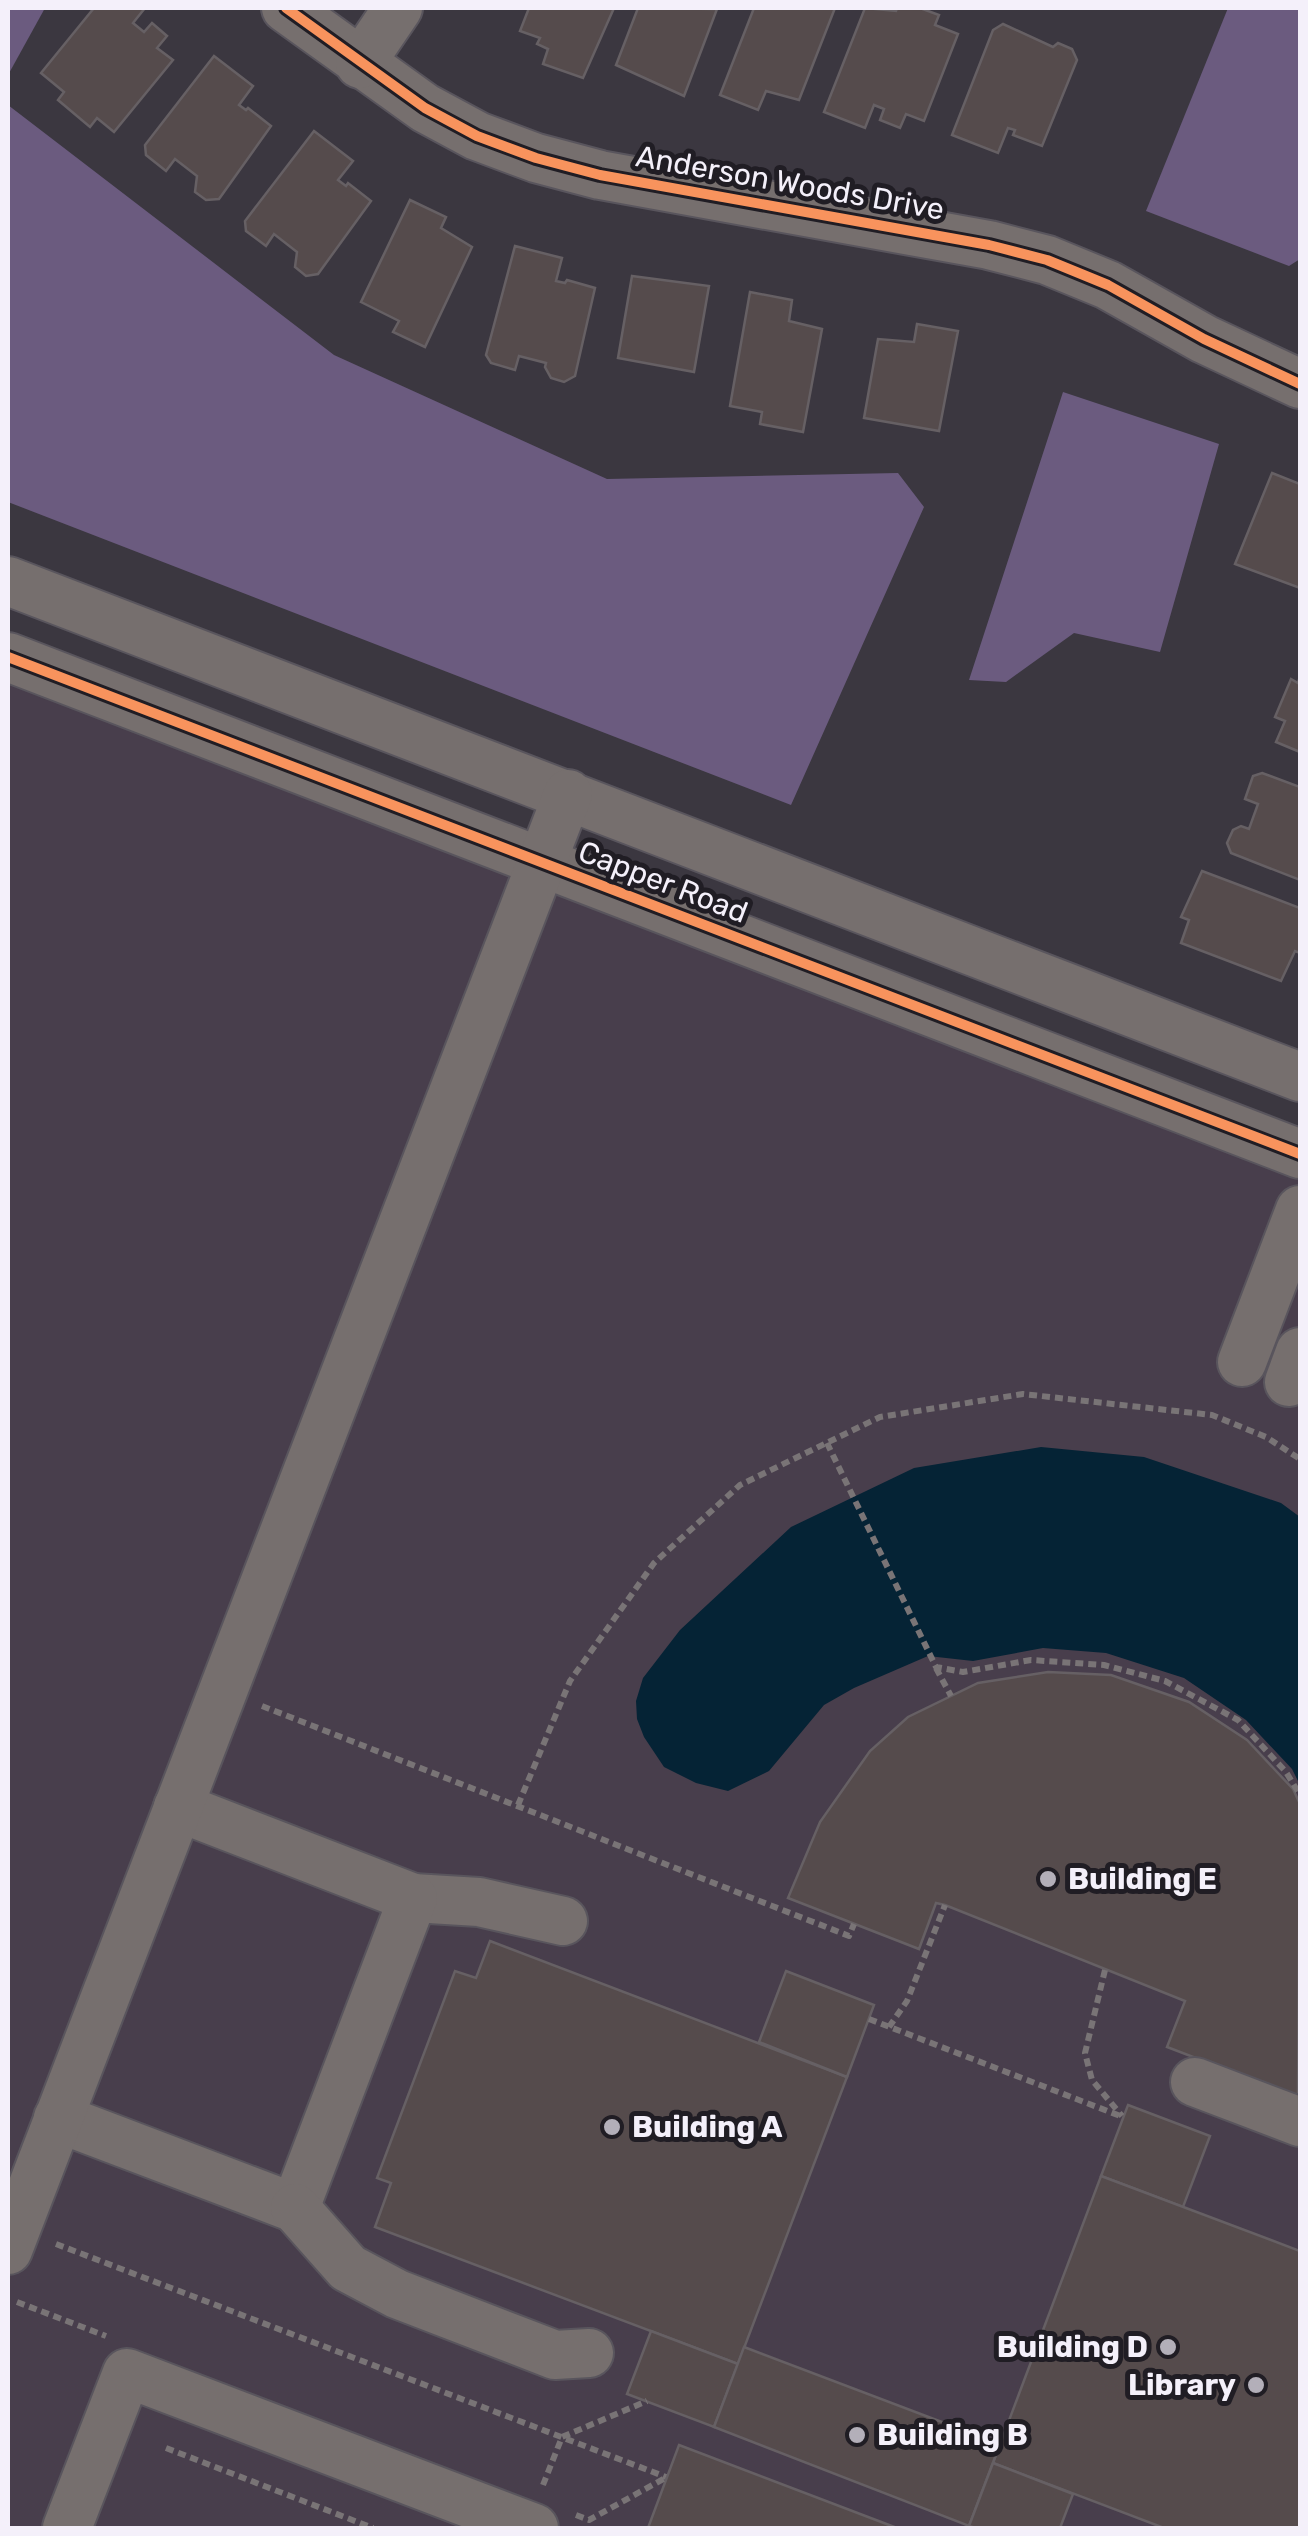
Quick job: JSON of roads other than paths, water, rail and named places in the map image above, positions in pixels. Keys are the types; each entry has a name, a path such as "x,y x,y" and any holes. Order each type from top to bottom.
{"street":[{"name":"Anderson Woods Drive","path":"286,8 425,108 477,136 536,158 600,174 989,244 1046,260 1108,285 1204,339 1300,384"},
{"path":"360,64 398,8"},
{"name":"Capper Road","path":"8,581 1300,1078"},
{"name":"Capper Road","path":"8,657 1300,1154"},
{"path":"24,2244 58,2118 568,794"},
{"path":"1242,1362 1300,1210"},
{"path":"178,1806 414,1898 479,1902 563,1921"},
{"path":"295,2208 414,1898"},
{"path":"1195,2082 1300,2122"},
{"path":"58,2118 295,2208 348,2268 397,2294 555,2355 589,2353"},
{"path":"67,2528 126,2373 529,2526"}],"water":[{"path":"1041,1447 1144,1457 1281,1503 1300,1517 1300,1785 1292,1769 1246,1720 1184,1678 1106,1653 1043,1648 973,1661 928,1656 854,1688 824,1705 769,1771 728,1791 696,1783 664,1767 637,1719 636,1701 643,1678 680,1630 791,1527 914,1468"}],"place":[{"name":"Building E","path":"1048,1879"},
{"name":"Building A","path":"612,2127"},
{"name":"Building D","path":"1168,2347"},
{"name":"Library","path":"1256,2385"},
{"name":"Building B","path":"857,2435"}]}
